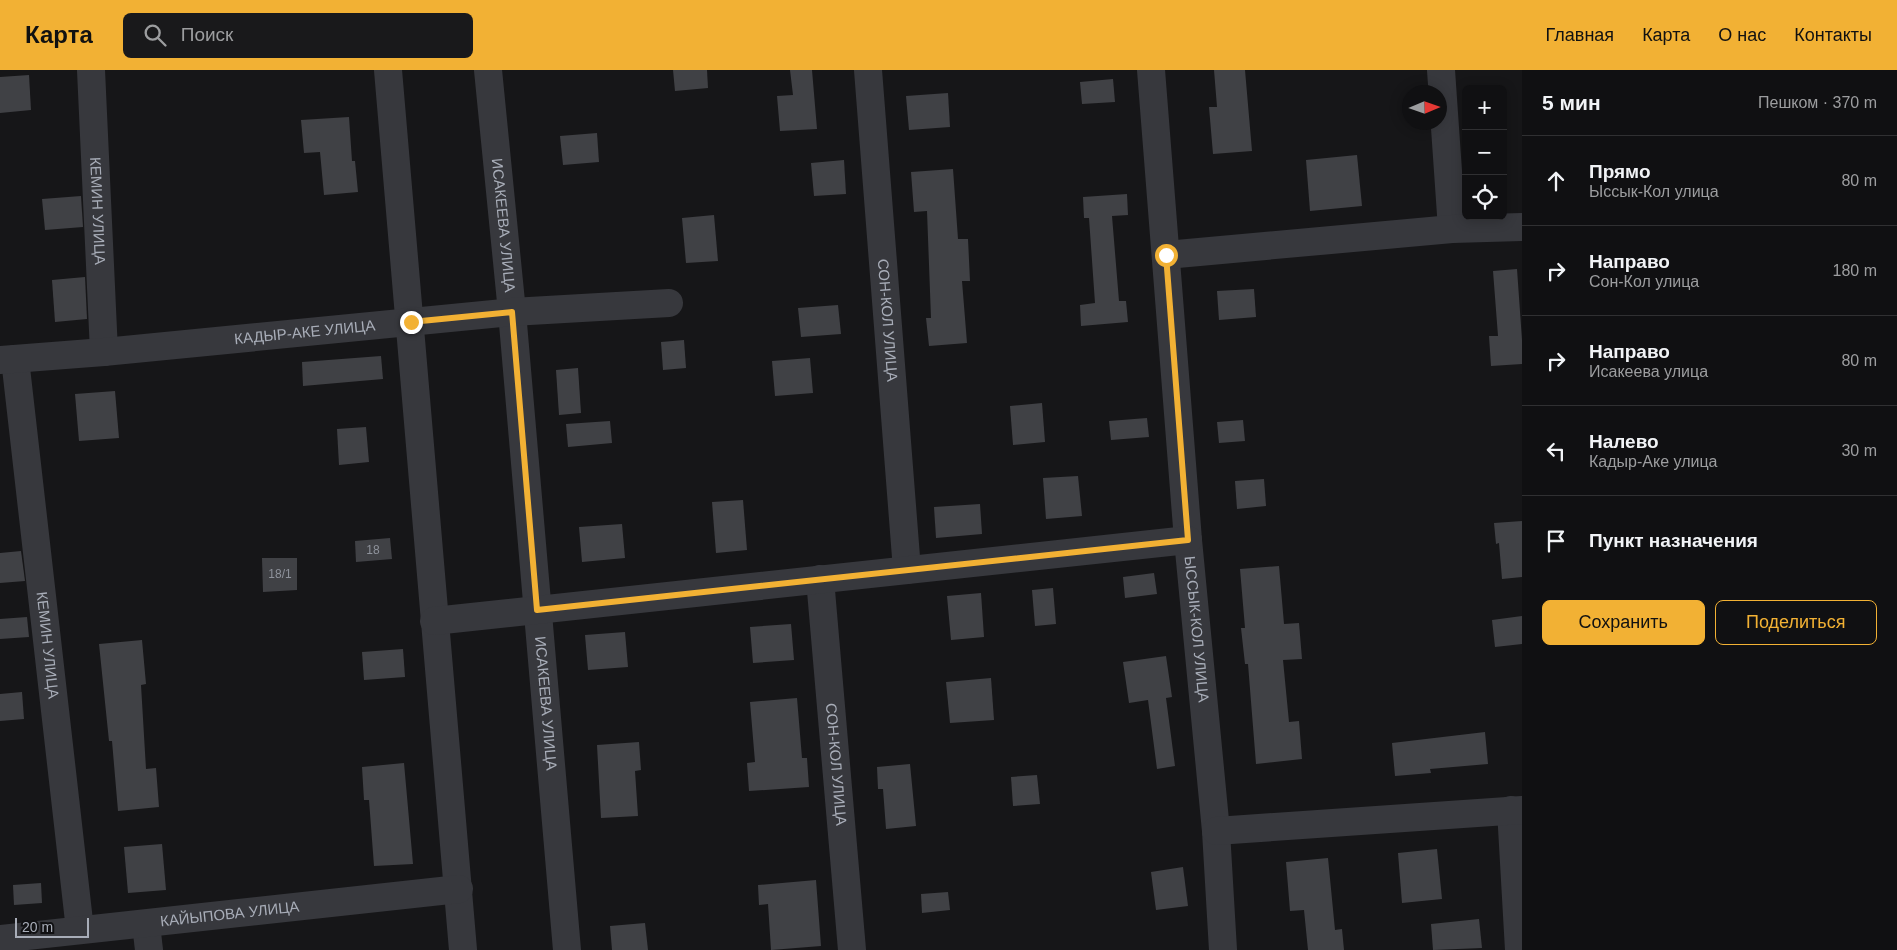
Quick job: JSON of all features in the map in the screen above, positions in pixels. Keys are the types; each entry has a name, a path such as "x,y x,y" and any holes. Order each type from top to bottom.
{"street":[{"name":"КЕМИН УЛИЦА","path":"91,70 104,352"},
{"path":"388,70 411,322 434,621 463,950"},
{"name":"ИСАКЕЕВА УЛИЦА","path":"488,70 512,312 567,950"},
{"name":"СОН-КОЛ УЛИЦА","path":"868,70 907,570"},
{"name":"ЫССЫК-КОЛ УЛИЦА","path":"1151,70 1188,540 1216,831 1222,950"},
{"path":"1441,70 1452,229"},
{"path":"1166,255 1452,229 1522,227"},
{"name":"КАДЫР-АКЕ УЛИЦА","path":"8,360 512,312 669,303"},
{"name":"КЕМИН УЛИЦА","path":"8,360 80,930"},
{"path":"434,621 1188,540"},
{"name":"СОН-КОЛ УЛИЦА","path":"820,579 852,950"},
{"path":"1216,831 1516,810 1519,950"},
{"name":"КАЙЫПОВА УЛИЦА","path":"0,939 80,930 148,937 459,889"}],"building":[{"path":"673,70 707,70 708,88 675,91"},
{"path":"790,70 812,70 817,129 780,131 777,96 793,95"},
{"path":"1214,70 1245,70 1252,151 1213,154 1209,107 1217,107"},
{"path":"29,75 31,110 0,113 0,77"},
{"path":"1113,79 1115,102 1082,104 1080,82"},
{"path":"948,93 950,127 909,130 906,96"},
{"path":"349,117 352,161 355,161 358,192 324,195 320,152 304,153 301,120"},
{"path":"597,133 599,162 563,165 560,136"},
{"path":"1357,155 1362,206 1310,211 1306,160"},
{"path":"844,160 846,194 814,196 811,163"},
{"path":"953,169 958,239 968,239 970,281 962,281 967,343 929,346 926,318 931,318 927,211 914,212 911,172"},
{"path":"1127,194 1128,215 1112,216 1119,301 1126,301 1128,322 1081,326 1080,305 1095,303 1089,218 1084,218 1083,197"},
{"path":"81,196 83,227 45,230 42,199"},
{"path":"714,215 718,261 686,263 682,218"},
{"path":"1517,269 1522,364 1491,366 1489,336 1498,336 1493,271"},
{"path":"85,277 87,319 55,322 52,280"},
{"path":"1254,289 1256,317 1219,320 1217,291"},
{"path":"838,305 841,334 801,337 798,308"},
{"path":"684,340 686,368 663,370 661,342"},
{"path":"381,356 383,379 303,386 302,362"},
{"path":"810,358 813,393 775,396 772,361"},
{"path":"578,368 581,413 559,415 556,370"},
{"path":"115,391 119,438 79,441 75,394"},
{"path":"1042,403 1045,442 1013,445 1010,406"},
{"path":"1147,418 1149,437 1111,440 1109,421"},
{"path":"1243,420 1245,441 1219,443 1217,422"},
{"path":"610,421 612,443 568,447 566,424"},
{"path":"366,427 369,462 339,465 337,429"},
{"path":"1078,476 1082,516 1046,519 1043,478"},
{"path":"1264,479 1266,506 1237,509 1235,481"},
{"path":"743,500 747,550 716,553 712,502"},
{"path":"980,504 982,534 936,538 934,507"},
{"path":"1522,521 1522,577 1502,579 1499,543 1496,544 1494,523"},
{"path":"622,524 625,558 582,562 579,527"},
{"path":"390,538 392,559 356,562 355,541"},
{"path":"21,551 25,581 0,583 0,553"},
{"path":"262,558 297,558 297,590 263,592"},
{"path":"1279,566 1284,624 1299,623 1302,659 1283,660 1289,722 1299,721 1302,759 1256,764 1248,664 1245,664 1241,628 1245,628 1240,569"},
{"path":"1154,573 1157,594 1125,598 1123,577"},
{"path":"1053,588 1056,624 1035,626 1032,590"},
{"path":"981,593 984,637 951,640 947,596"},
{"path":"1522,616 1522,644 1495,647 1492,620"},
{"path":"27,617 29,637 0,639 0,619"},
{"path":"791,624 794,660 753,663 750,627"},
{"path":"625,632 628,667 588,670 585,635"},
{"path":"142,640 146,684 141,685 146,769 156,768 159,807 118,811 112,741 109,741 99,644"},
{"path":"403,649 405,677 364,680 362,652"},
{"path":"1166,656 1172,697 1166,698 1175,766 1157,769 1148,700 1129,703 1123,662"},
{"path":"991,678 994,720 950,723 946,682"},
{"path":"22,692 24,719 0,721 0,694"},
{"path":"797,698 802,758 807,758 809,787 749,791 747,763 755,762 750,702"},
{"path":"1485,732 1488,764 1430,769 1431,773 1395,776 1392,743"},
{"path":"639,742 641,770 635,771 638,816 601,818 597,745"},
{"path":"404,763 413,864 374,866 369,800 364,800 362,767"},
{"path":"910,764 916,826 886,829 883,789 878,789 877,767"},
{"path":"1037,775 1040,804 1013,806 1011,777"},
{"path":"162,844 166,890 128,893 124,847"},
{"path":"1437,849 1442,899 1402,903 1398,853"},
{"path":"1328,858 1335,930 1342,929 1344,950 1308,950 1304,910 1290,911 1286,862"},
{"path":"1183,867 1188,906 1156,910 1151,872"},
{"path":"816,880 821,946 771,950 768,904 759,905 758,885"},
{"path":"41,883 42,903 14,905 13,885"},
{"path":"948,892 950,910 922,913 921,894"},
{"path":"1479,919 1482,948 1433,950 1431,924"},
{"path":"645,923 648,950 612,950 610,926"}],"route":[{"path":"411,322 512,312 537,610 1188,540 1166,255"}]}
